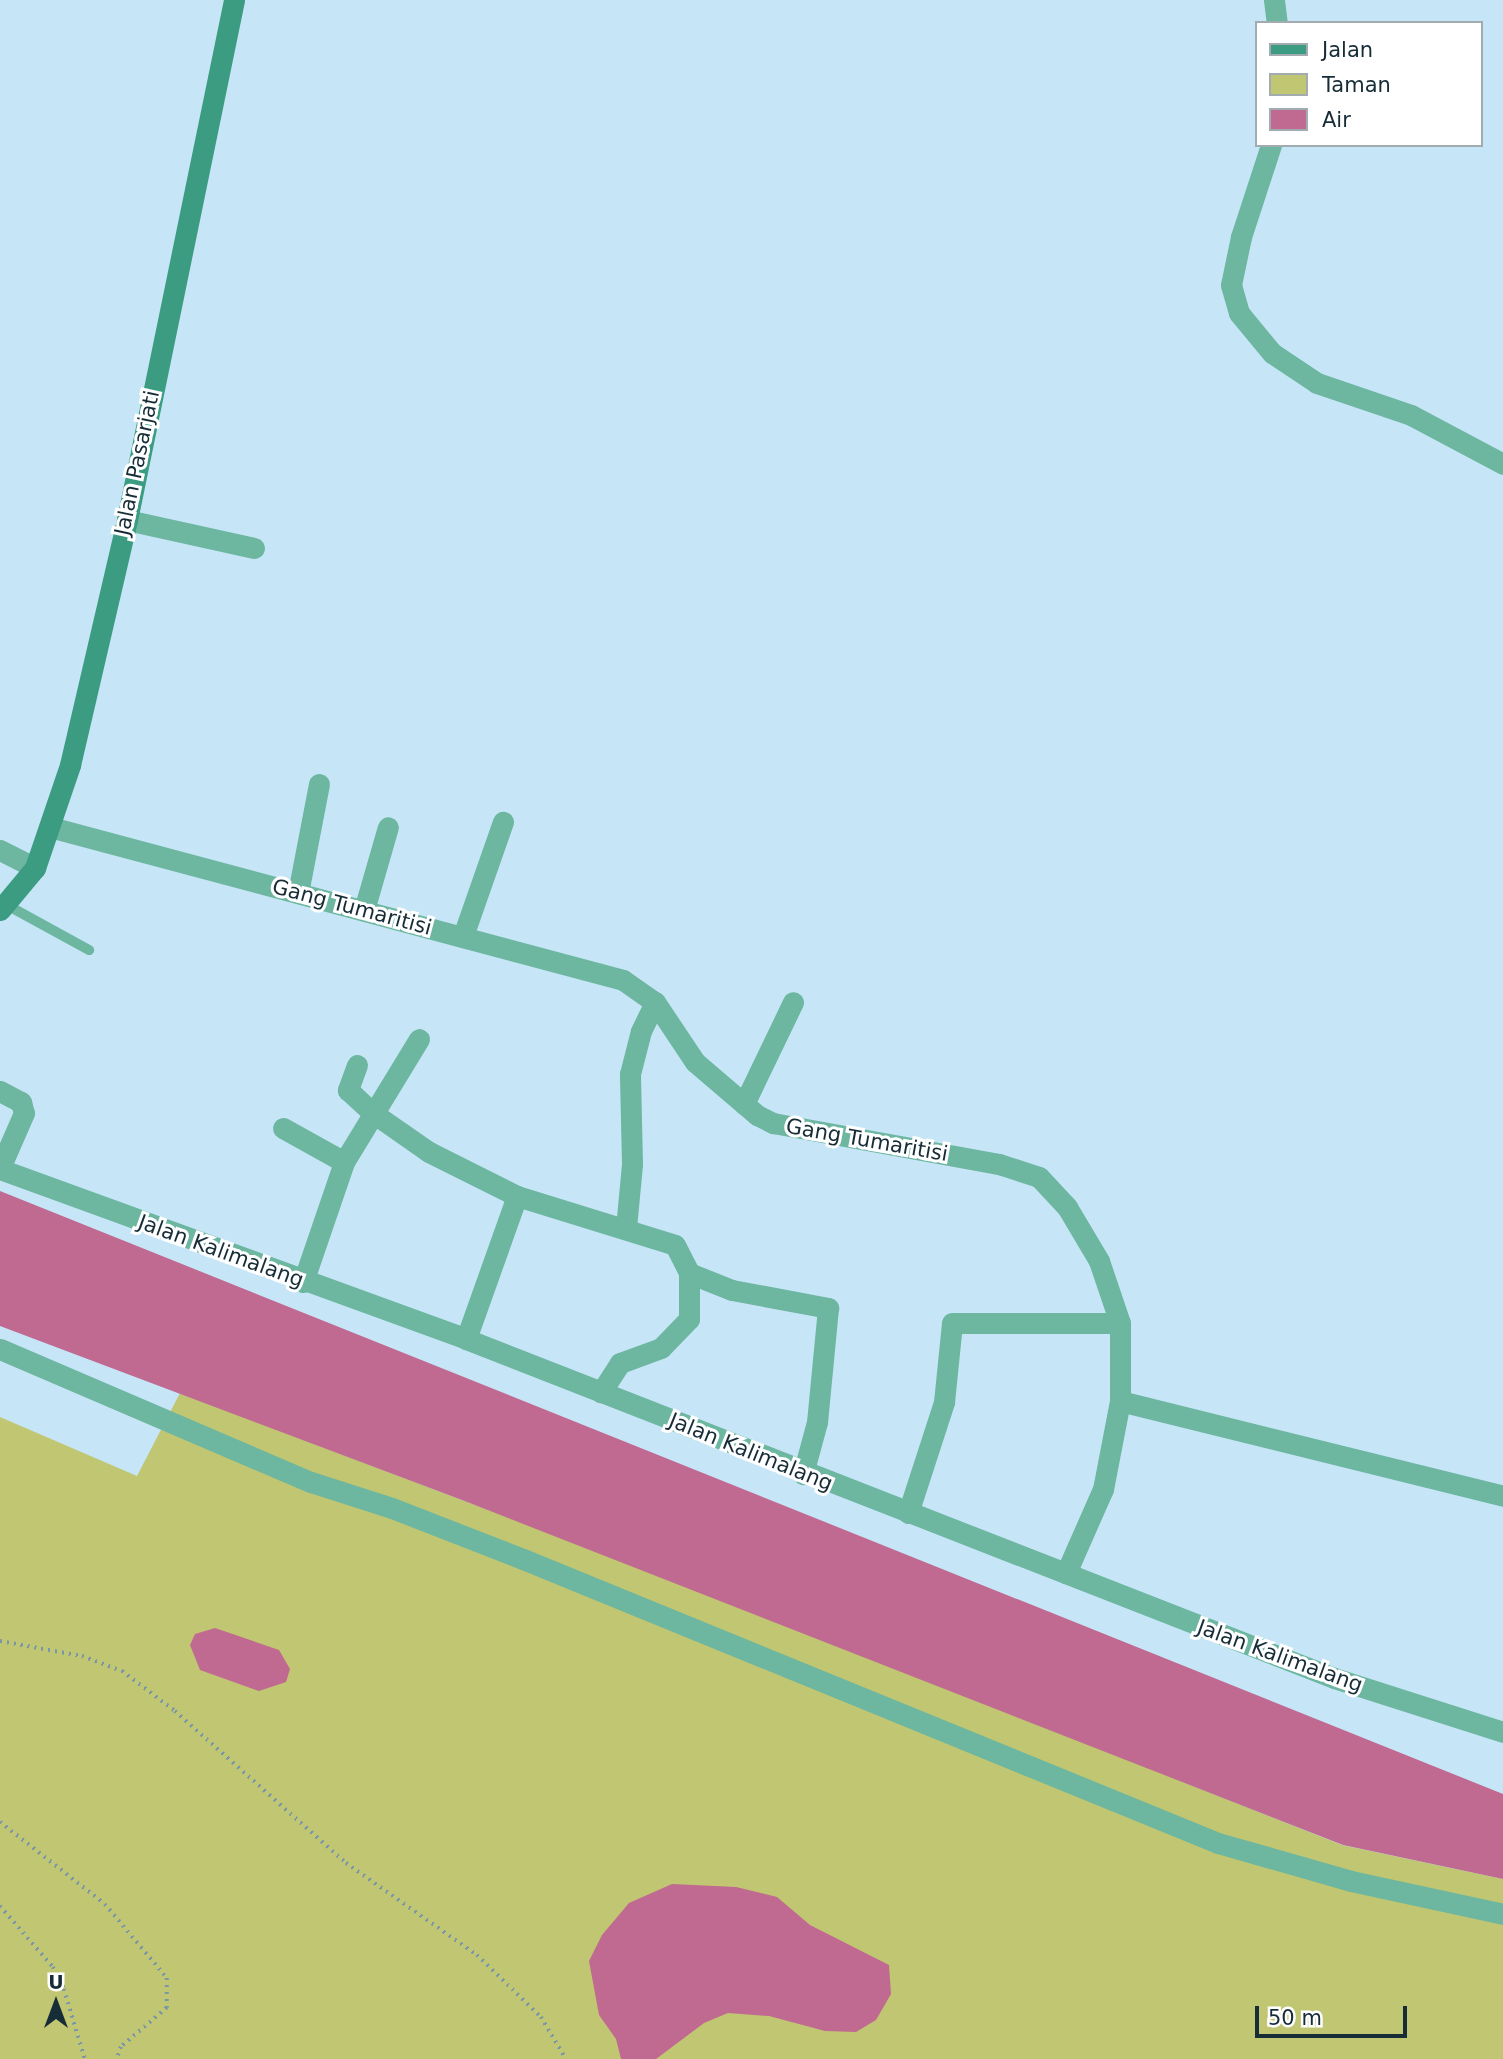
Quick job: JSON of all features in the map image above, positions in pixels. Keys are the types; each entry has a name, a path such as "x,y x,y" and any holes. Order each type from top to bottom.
{"main road":[{"name":"Jalan Pasarjati","path":"3,907 35,868 70,765 127,520 234,0"}],"street":[{"path":"1274,0 1277,21"},
{"path":"1270,147 1241,237 1231,285 1239,313 1272,353 1317,383 1410,415 1503,464"},
{"path":"127,520 254,548"},
{"path":"298,893 319,784"},
{"path":"463,936 503,822"},
{"name":"Gang Tumaritisi","path":"50,827 623,980 655,1002 695,1062 757,1115 791,1128 943,1153 1039,1177 1062,1200 1099,1261 1120,1323 1120,1401 1102,1489 1066,1573"},
{"path":"364,910 388,827"},
{"path":"0,850 35,868"},
{"path":"626,1228 632,1164 630,1074 641,1031 655,1002"},
{"path":"744,1104 793,1002"},
{"path":"303,1282 344,1162 419,1039"},
{"path":"357,1065 347,1087 373,1113 429,1152 517,1196 675,1245 689,1273 689,1320 661,1348 618,1366 601,1392"},
{"path":"0,1091 21,1102 24,1113 0,1168"},
{"path":"283,1128 344,1162"},
{"name":"Jalan Kalimalang","path":"0,1168 303,1282 466,1339 803,1474 1334,1678 1503,1732"},
{"path":"466,1339 517,1196"},
{"path":"689,1273 732,1290 828,1308 817,1422 803,1474"},
{"path":"908,1513 944,1402 952,1323 1120,1323"},
{"path":"0,1349 311,1482 392,1507 523,1559 1218,1843 1351,1881 1503,1914"},
{"path":"1120,1401 1503,1496"}],"lane":[{"path":"3,907 89,950"}],"path":[{"path":"0,1641 82,1656 121,1671 175,1711 346,1863 477,1955 541,2017 566,2059"},
{"path":"0,1822 105,1905 167,1978 167,2008 121,2047 117,2059"},
{"path":"0,1906 53,1967 64,1989 85,2059"}],"green space":[{"path":"180,1393 696,1589 1342,1845 1503,1879 1503,2059 0,2059 0,1417 137,1476"}],"water":[{"path":"0,1191 1503,1794 1503,1879 1343,1845 462,1500 0,1326"},
{"path":"215,1628 279,1650 290,1669 286,1682 259,1691 200,1670 190,1645 195,1634"},
{"path":"672,1884 736,1887 777,1897 810,1925 889,1965 891,1994 876,2020 856,2032 825,2031 769,2016 728,2013 704,2023 656,2059 621,2059 616,2039 599,2015 589,1961 602,1935 629,1903"}]}
